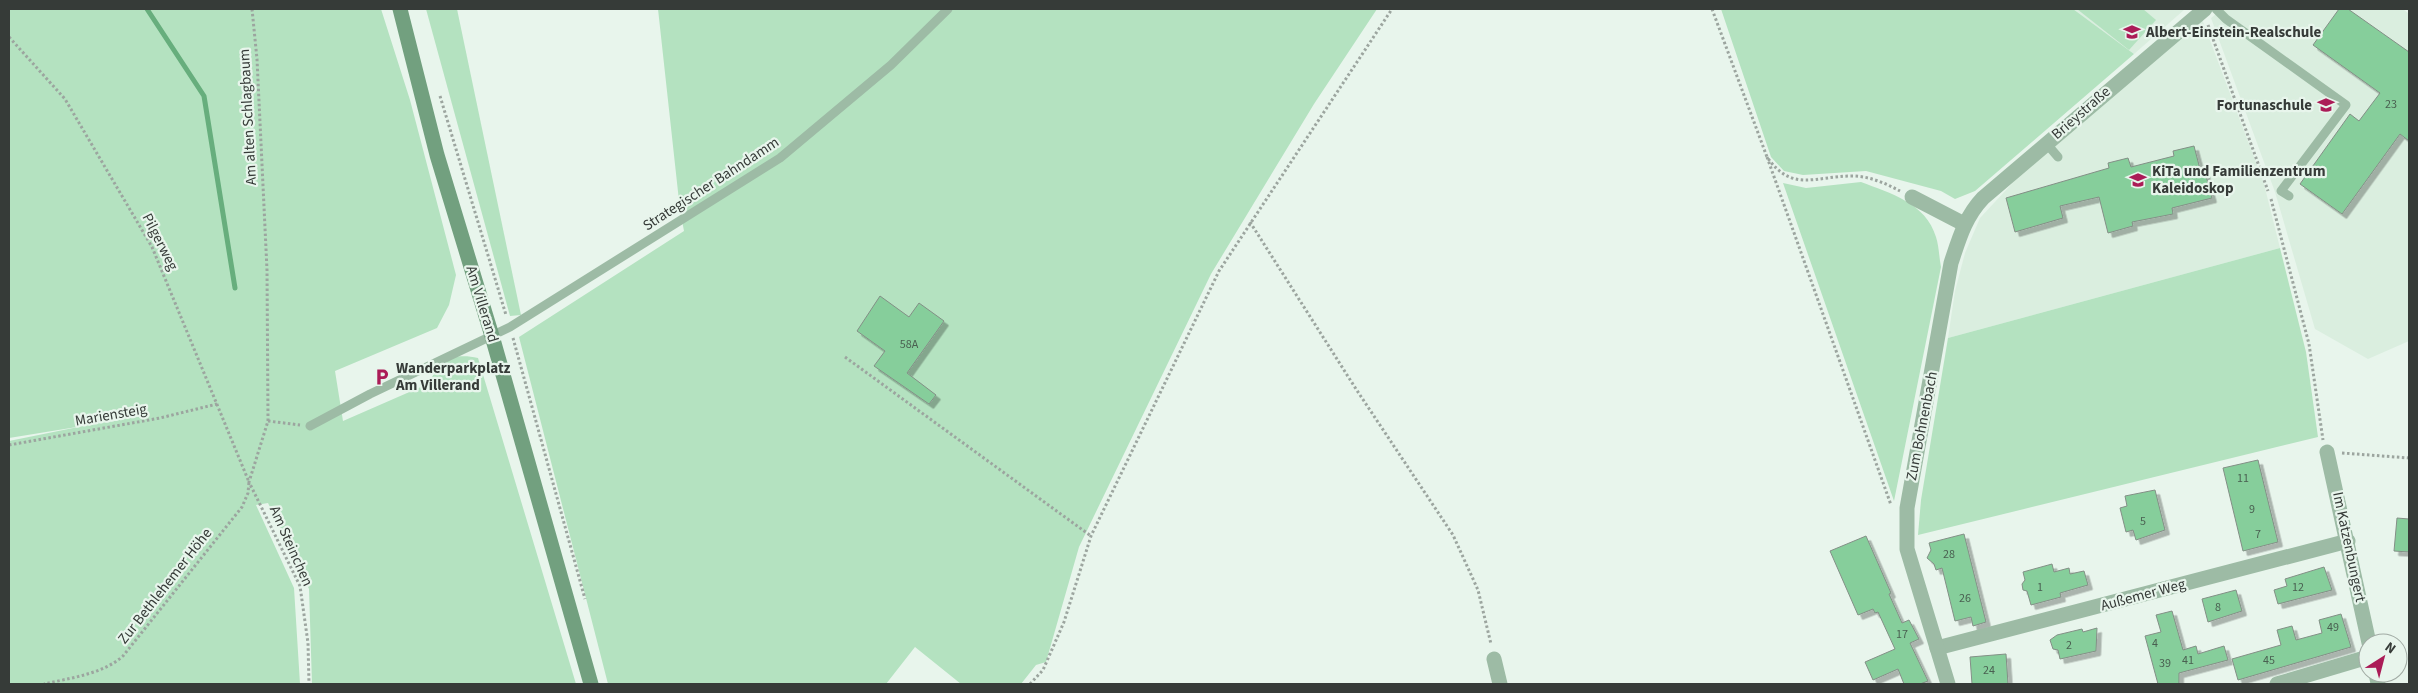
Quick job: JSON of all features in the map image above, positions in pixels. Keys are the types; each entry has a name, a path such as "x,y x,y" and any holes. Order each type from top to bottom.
{"main road":[{"name":"Am Villerand","path":"400,9 436,155 492,336 591,684"}],"street":[{"name":"Brieystraße","path":"1964,224 1973,208 1982,198 2208,9"},
{"path":"1912,197 1964,224"},
{"name":"Zum Bohnenbach","path":"1948,684 1911,566 1905,531 1908,498 1951,263 1964,224"},
{"name":"Im Katzenbungert","path":"2327,452 2367,633"},
{"name":"Außemer Weg","path":"1937,648 2348,541"},
{"path":"1494,659 1500,684"},
{"path":"2277,684 2358,660"}],"lane":[{"name":"Strategischer Bahndamm","path":"310,426 370,394 510,328 780,158 891,65 948,9"},
{"path":"2208,9 2226,19 2346,105 2281,190 2289,196"},
{"path":"2046,143 2058,157"}],"path":[{"name":"Am alten Schlagbaum","path":"252,9 257,59 265,224 268,422"},
{"path":"1030,684 1043,670 1064,622 1091,536 1219,270 1392,9"},
{"path":"1712,9 1894,512"},
{"path":"2208,9 2268,189 2309,344 2324,447 2327,452 2409,458"},
{"name":"Pilgerweg","path":"9,37 65,99 152,247 248,482"},
{"path":"439,93 510,328 586,600"},
{"path":"1767,157 1776,171 1790,179 1809,180 1852,176 1870,178 1912,197"},
{"path":"1250,222 1356,390 1453,535 1478,590 1494,659"},
{"path":"845,357 1091,536"},
{"name":"Mariensteig","path":"9,444 160,418 217,404"},
{"path":"248,482 268,422 310,426"},
{"name":"Zur Bethlehemer Höhe","path":"44,684 103,668 115,663 123,656 242,506 248,493 248,482"},
{"name":"Am Steinchen","path":"248,482 300,586 308,643 309,684"}],"shaded area":[{"name":"Albert-Einstein-Realschule","path":"2073,9 2185,9 2134,54"},
{"name":"Fortunaschule","path":"2222,9 2403,9 2409,14 2409,341 2368,359 2315,329 2275,192 2211,18"},
{"name":"KiTa und Familienzentrum Kaleidoskop","path":"2202,19 2264,184 2280,248 1948,338 1955,291 1965,253 1980,218 2019,176"}],"green space":[{"path":"9,9 381,9 410,100 456,275 449,305 437,328 335,371 343,421 430,383 433,375 442,363 454,357 478,358 576,684 312,684 309,589 268,503 256,505 294,588 300,684 9,684 9,441 83,426 9,438"},
{"path":"426,9 457,9 521,315 510,316"},
{"path":"658,9 1377,9 1314,104 1211,274 1079,547 1046,662 1036,665 1021,684 961,684 915,647 886,684 608,684 519,337 684,231 680,210"},
{"path":"1721,9 2073,9 2134,54 1975,191 1955,199 1941,191 1866,171 1803,175 1784,171 1771,157"},
{"name":"Albert-Einstein-Realschule","path":"2077,9 2143,9 2156,20 2129,50"},
{"path":"1861,182 1895,195 1916,208 1924,216 1931,225 1936,237 1941,267 1894,501 1783,183 1806,188"},
{"path":"2280,248 2306,352 2318,437 1918,535 1921,500 1948,338"}],"building":[{"path":"2339,9 2348,9 2409,52 2409,141 2400,134 2342,214 2300,184 2350,114 2359,121 2380,93 2313,45"},
{"path":"2194,146 2201,173 2205,172 2212,198 2172,208 2173,214 2132,222 2133,226 2108,233 2099,197 2060,206 2063,218 2015,232 2006,198 2109,168 2108,163 2128,158 2131,167 2174,156 2173,151"},
{"path":"880,296 909,317 919,303 944,321 907,373 936,395 929,404 874,366 885,351 857,331"},
{"path":"2258,460 2278,542 2243,551 2223,468"},
{"path":"2155,490 2165,530 2136,540 2133,530 2126,532 2120,508 2127,506 2125,496"},
{"path":"2397,518 2409,519 2409,552 2394,551"},
{"path":"1964,534 1986,622 1973,626 1971,617 1955,621 1942,568 1936,570 1934,564 1927,558 1931,550 1929,543"},
{"path":"1866,536 1902,623 1909,620 1919,639 1910,643 1928,681 1920,684 1904,684 1898,669 1873,680 1865,662 1895,649 1878,612 1875,613 1873,609 1858,615 1830,551"},
{"path":"2052,564 2054,572 2069,568 2070,574 2084,571 2088,585 2060,593 2061,597 2031,605 2027,591 2023,590 2022,584 2025,580 2023,572"},
{"path":"2324,567 2332,590 2278,604 2274,590 2287,586 2285,579"},
{"path":"2236,590 2242,611 2208,622 2202,599"},
{"path":"2172,611 2183,650 2196,646 2198,654 2224,646 2228,660 2179,673 2179,684 2158,684 2145,636 2161,632 2156,615"},
{"path":"2341,614 2351,647 2238,680 2232,659 2281,645 2277,630 2292,626 2296,640 2322,633 2319,620"},
{"path":"2097,628 2096,651 2060,659 2058,650 2053,649 2050,640 2057,635 2082,629 2083,632"},
{"path":"2006,654 2008,684 1972,684 1970,657"}],"waterway":[{"path":"147,9 204,96 235,288"}],"place":[{"name":"Albert-Einstein-Realschule","path":"2132,32"},
{"name":"Fortunaschule","path":"2326,105"},
{"name":"KiTa und Familienzentrum Kaleidoskop","path":"2138,180"},
{"name":"Wanderparkplatz Am Villerand","path":"382,377"}]}
